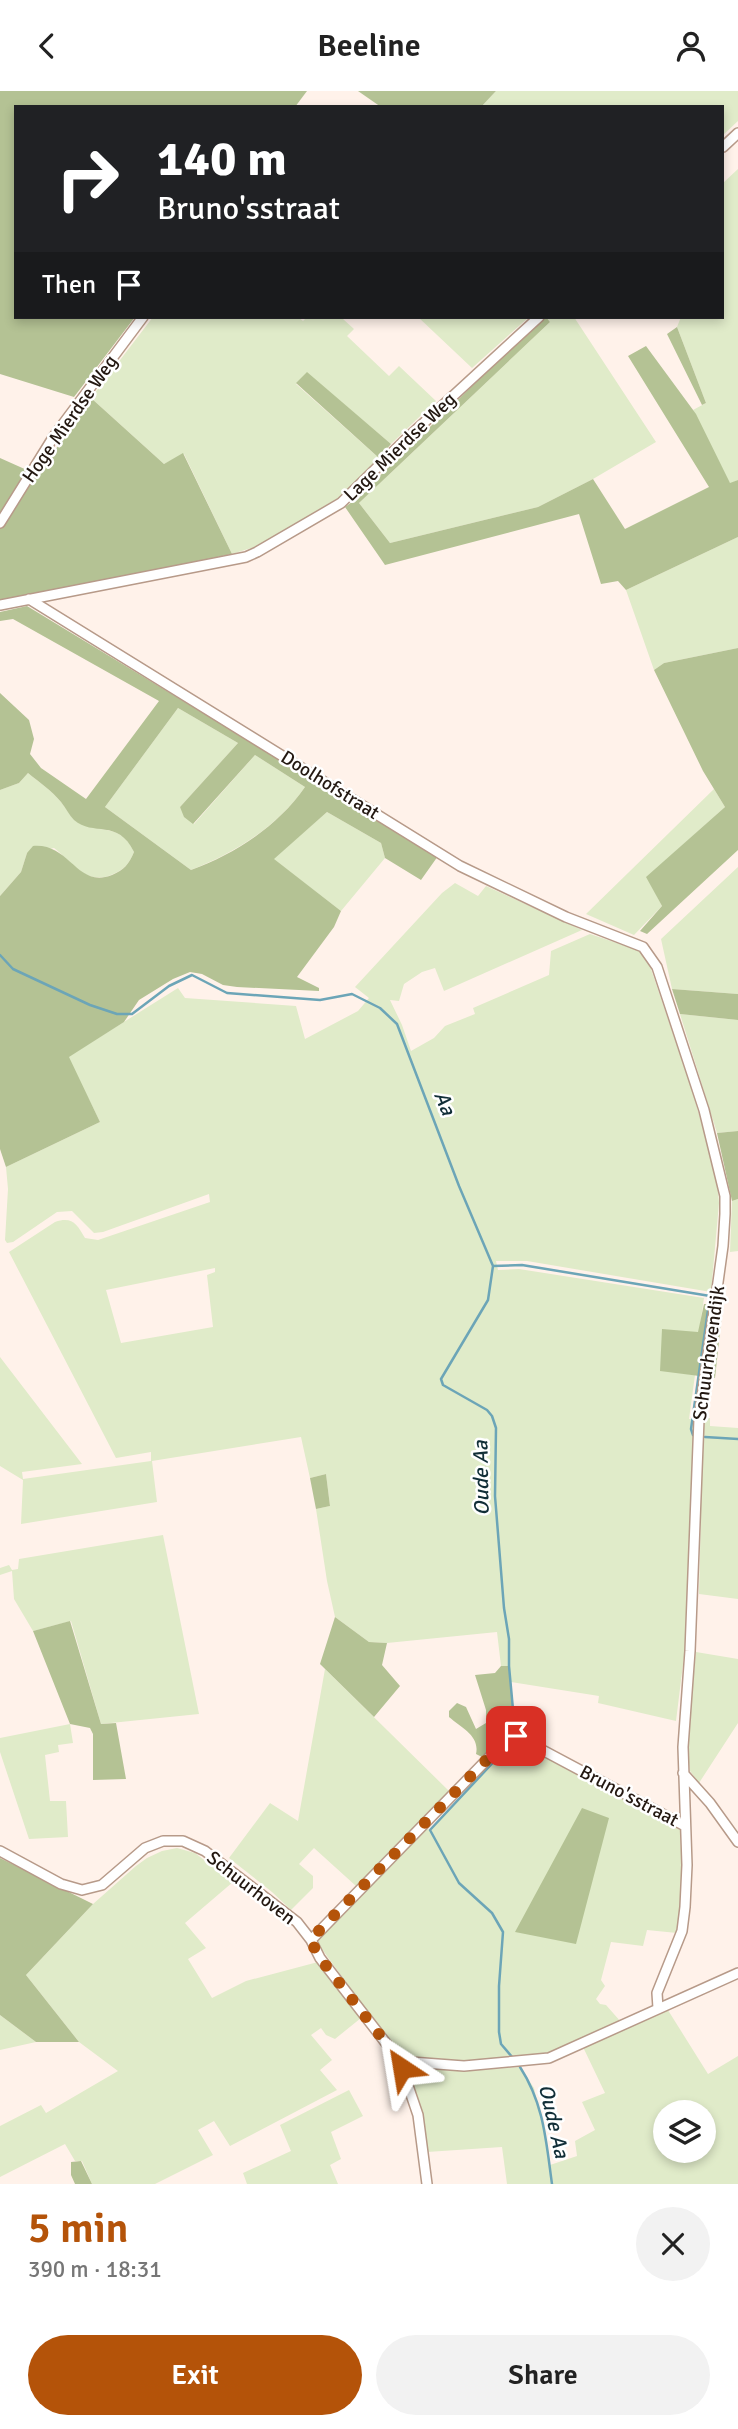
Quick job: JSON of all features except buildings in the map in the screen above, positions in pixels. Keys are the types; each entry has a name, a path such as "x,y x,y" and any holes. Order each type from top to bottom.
{"street":[{"path":"724,146 738,133"},
{"name":"Hoge Mierdse Weg","path":"0,523 54,436 142,319"},
{"name":"Lage Mierdse Weg","path":"0,605 246,557 317,519 354,493 404,441 537,319"},
{"name":"Doolhofstraat","path":"29,599 460,866 566,918 643,947"},
{"name":"Schuurhovendijk","path":"643,947 657,967 700,1097 725,1196 723,1246 699,1419 691,1651 683,1722 685,1826"},
{"name":"Bruno'sstraat","path":"310,1940 509,1737 516,1736 685,1826 687,1865 682,1930 657,1993 658,2008"},
{"path":"683,1773 710,1803 738,1842"},
{"name":"Schuurhoven","path":"0,1851 61,1884 82,1890 102,1885 145,1848 163,1841 183,1841 205,1851 297,1922 320,1958 389,2047 402,2059"},
{"path":"427,2184 418,2115 402,2068 402,2059 464,2066 549,2058 738,1973"}],"green space":[{"path":"0,91 307,91 296,105 14,105 14,319 133,319 74,397 0,374"},
{"path":"358,91 496,91 483,105 378,105"},
{"path":"496,91 738,91 738,121 724,134 724,105 483,105"},
{"path":"738,169 738,480 730,484 693,410 706,403 677,327 680,319 724,319 724,182"},
{"path":"151,319 343,319 354,329 347,336 389,376 399,366 436,401 391,444 307,373 296,384 379,458 340,497 258,546 232,554 184,454 164,464 91,398"},
{"path":"420,319 527,319 472,368"},
{"path":"541,319 548,319 550,322 359,503 390,543 538,507 593,479 625,529 709,487 628,356 646,346 696,414 730,483 738,480 738,537 626,590 618,581 601,584 579,514 385,565 345,507"},
{"path":"548,319 575,319 656,442 538,507 390,543 359,503 550,322"},
{"path":"677,327 706,403 702,405 667,334"},
{"path":"307,372 391,444 379,458 296,383"},
{"path":"91,398 164,464 183,453 232,554 0,601 0,458 38,475"},
{"path":"738,537 738,648 664,663 654,670 626,590"},
{"path":"27,606 438,856 421,880 385,858 381,843 327,812 274,859 341,911 334,927 297,977 319,988 319,991 223,985 202,974 190,972 173,979 139,1000 124,1022 69,1057 100,1122 6,1167 0,1149 0,896 21,872 27,853 33,846 56,851 81,871 100,878 123,869 134,852 121,835 81,825 74,820 57,798 28,773 19,783 0,790 0,693 29,720 34,739 30,754 41,768 86,799 159,701 13,619 0,621 0,612","holes":["178,708 238,743 180,807 184,817 193,824 255,755 305,787 269,826 224,856 191,870 105,807"]},
{"path":"738,648 738,850 647,934 640,931 662,906 646,877 725,807 703,771 654,670 664,663"},
{"path":"178,708 238,743 180,807 194,824 255,755 305,787 282,814 254,837 191,870 105,807"},
{"path":"28,773 54,794 76,821 123,837 134,852 125,866 111,875 94,877 80,871 54,848 27,853 21,872 0,896 0,790 19,783"},
{"path":"714,789 725,807 647,877 662,906 634,935 586,914"},
{"path":"327,812 381,843 385,858 341,911 273,859"},
{"path":"738,867 738,994 672,989 661,939"},
{"path":"455,883 478,896 486,886 582,930 444,991 435,968 422,972 404,984 399,1001 390,1000 411,1051 434,1038 445,1026 475,1014 473,1008 549,975 551,951 590,934 638,950 645,956 693,1093 717,1179 719,1203 711,1292 527,1261 496,1261 498,1270 519,1269 704,1298 699,1332 660,1370 695,1375 689,1419 710,1418 710,1426 738,1428 738,1599 699,1594 701,1511 693,1508 686,1640 676,1721 598,1703 599,1696 511,1682 509,1666 501,1666 497,1632 387,1643 369,1642 335,1617 316,1509 330,1506 326,1474 310,1478 301,1437 152,1461 157,1502 21,1524 23,1480 0,1466 0,1357 82,1464 22,1472 23,1479 151,1461 151,1452 116,1458 9,1252 61,1220 73,1223 85,1238 98,1240 210,1202 209,1194 94,1233 72,1211 57,1212 13,1242 7,1243 6,1167 100,1122 68,1057 178,988 185,998 296,1006 305,1039 358,1011 369,998 355,987 442,893","holes":["215,1268 215,1272 207,1275 213,1327 121,1343 106,1290"]},
{"path":"672,989 738,994 738,1020 680,1014"},
{"path":"680,1014 738,1020 738,1131 717,1133"},
{"path":"738,1131 738,1199 732,1201 717,1133"},
{"path":"738,1199 738,1251 730,1252 732,1201"},
{"path":"704,1304 723,1305 715,1378 660,1371 662,1329 698,1332"},
{"path":"326,1474 330,1506 316,1509 310,1478"},
{"path":"163,1535 199,1714 101,1724 71,1621 33,1631 14,1599 12,1571 0,1575 0,1568 9,1565 12,1570 18,1569 19,1559"},
{"path":"335,1617 369,1642 387,1643 382,1665 400,1686 374,1717 320,1664"},
{"path":"70,1621 101,1724 116,1723 126,1779 93,1780 93,1734 90,1728 70,1724 33,1631"},
{"path":"696,1652 738,1659 738,1723 699,1783 690,1771 687,1745"},
{"path":"501,1666 509,1666 515,1731 506,1732 482,1757 476,1754 473,1737 449,1717 449,1711 457,1703 466,1707 476,1729 486,1723 486,1710 475,1675 495,1673"},
{"path":"325,1669 449,1791 356,1886 314,1848 299,1864 313,1876 313,1888 291,1910 229,1858 270,1803 298,1821"},
{"path":"70,1724 73,1743 58,1745 59,1752 45,1755 50,1801 66,1801 68,1837 29,1839 0,1752 0,1738"},
{"path":"514,1740 680,1829 683,1898 677,1933 647,1930 643,1946 611,1942 601,1980 605,1986 596,1999 600,2004 606,2005 621,2022 594,2035 535,2056 471,2061 410,2057 392,2044 319,1945 318,1937 424,1828 430,1830"},
{"path":"582,1808 609,1818 576,1944 515,1932"},
{"path":"177,1848 195,1853 233,1882 185,1923 206,1948 188,1959 212,1998 246,1981 318,1962 361,2018 335,2039 326,2035 321,2028 311,2035 332,2060 320,2070 337,2090 230,2146 214,2121 198,2130 213,2155 155,2184 92,2184 82,2161 75,2161 65,2144 0,2177 0,2126 41,2105 46,2113 118,2071 79,2042 26,1975 93,1904 136,1866 162,1851"},
{"path":"0,1858 93,1904 26,1975 79,2042 36,2042 0,2015"},
{"path":"666,2007 708,2074 738,2056 738,2184 507,2184 502,2147 427,2152 422,2116 407,2071 408,2067 456,2071 520,2067 534,2088 550,2165 577,2156 575,2141 595,2130 582,2102 605,2093 583,2047"},
{"path":"0,2015 36,2042 0,2050"},
{"path":"349,2090 363,2116 331,2132 341,2159 330,2165 338,2184 247,2184 243,2173 291,2151 280,2125"},
{"path":"81,2161 92,2184 75,2184 71,2175 71,2162"}],"waterway":[{"name":"Aa","path":"0,955 13,969 90,1005 117,1014 132,1014 169,986 192,975 227,993 320,1000 352,994 380,1008 397,1024 459,1186 493,1266 522,1265 710,1296 691,1429 693,1435"},
{"name":"Oude Aa","path":"493,1266 488,1300 441,1379 443,1385 487,1410 496,1428 495,1496 515,1731"},
{"name":"Aa","path":"705,1437 738,1439"},
{"name":"Oude Aa","path":"513,2058 501,2044 499,2032 503,1932 492,1913 459,1883 430,1830 514,1740"},
{"name":"Oude Aa","path":"520,2067 539,2109 552,2184"}],"route":[{"path":"402,2068 402,2059 389,2047 320,1958 310,1940 509,1737 516,1736"}]}
